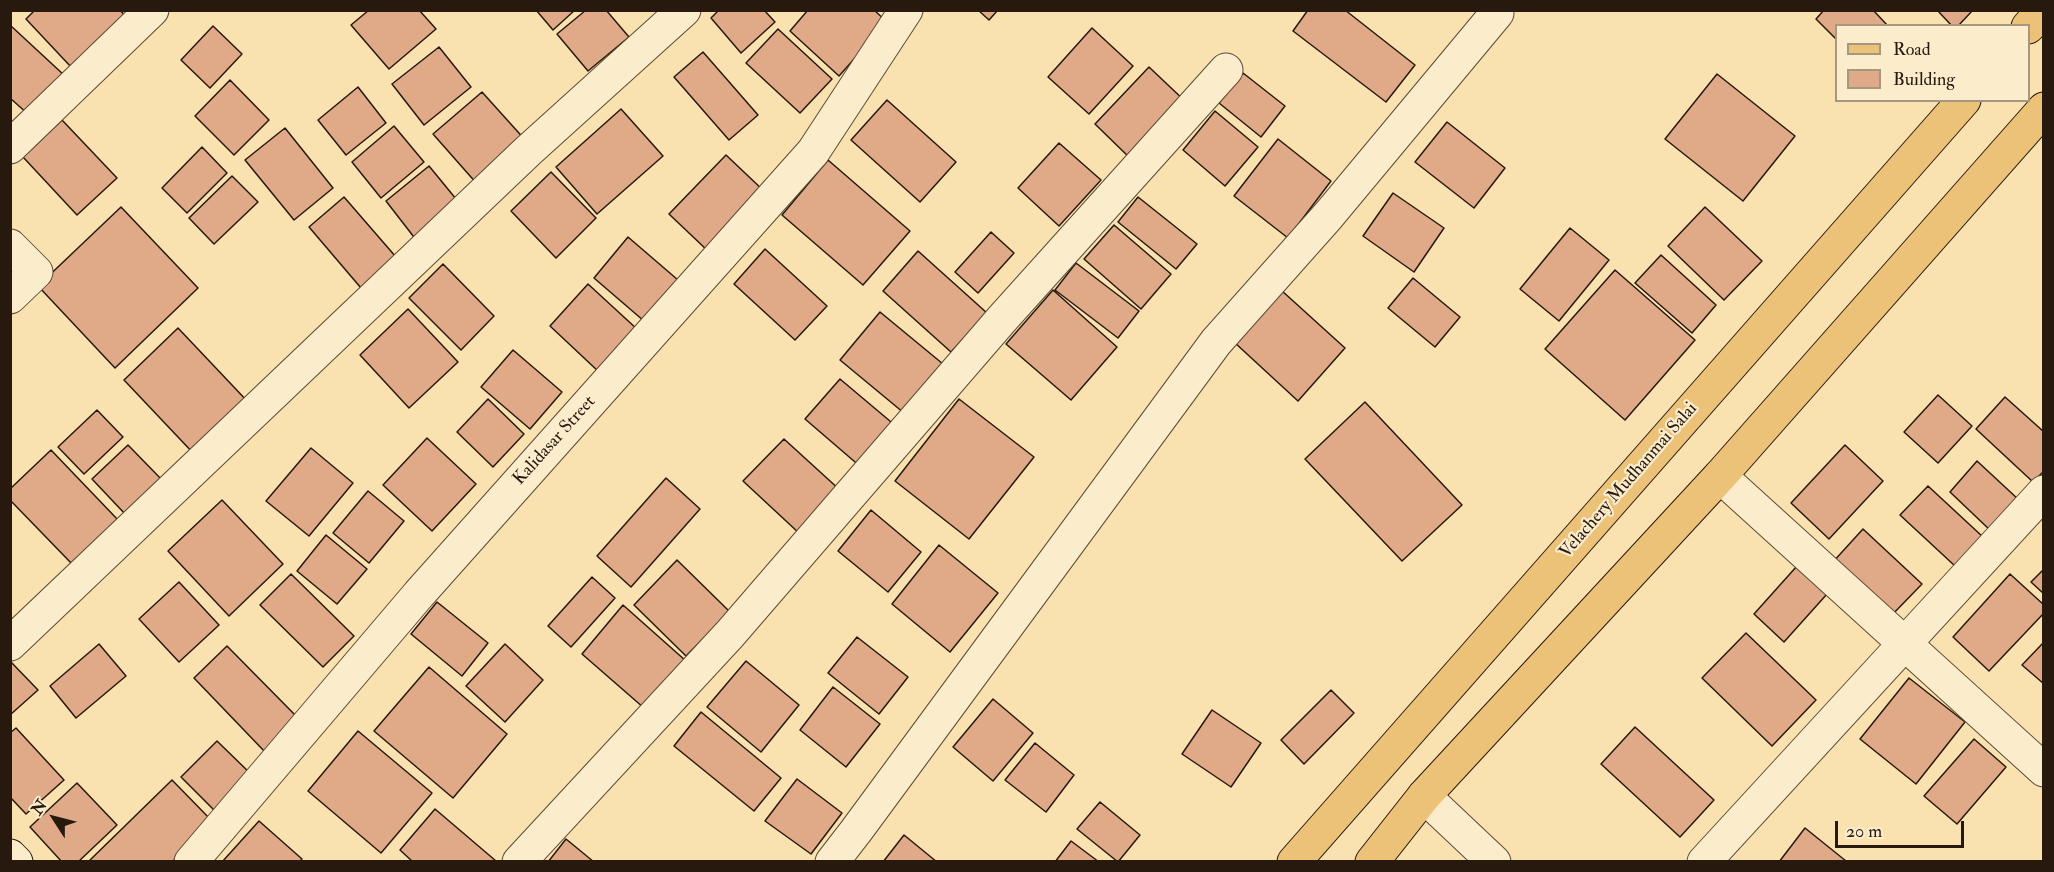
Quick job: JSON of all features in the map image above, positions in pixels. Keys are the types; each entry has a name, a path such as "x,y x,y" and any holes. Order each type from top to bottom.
{"main road":[{"path":"2030,25 2043,10"},
{"name":"Velachery Mudhanmai Salai","path":"1294,861 1962,102"},
{"path":"1372,861 1424,796 1720,476 2043,109"}],"street":[{"path":"10,147 152,10"},
{"path":"10,644 528,151 684,10"},
{"name":"Kalidasar Street","path":"191,861 419,594 813,152 906,10"},
{"path":"832,861 1216,342 1328,216 1497,13"},
{"path":"519,861 730,634 1002,319 1226,70"},
{"path":"10,246 36,272 10,297"},
{"path":"1720,476 2043,770"},
{"path":"1704,861 2043,492"},
{"path":"1424,796 1494,861"},
{"path":"10,856 16,861"}],"building":[{"path":"35,10 120,10 126,17 72,68 26,19"},
{"path":"369,10 419,10 436,29 389,69 351,25"},
{"path":"536,10 575,10 553,30"},
{"path":"586,10 606,10 629,37 588,71 557,34"},
{"path":"719,10 764,10 775,22 741,53 711,18"},
{"path":"808,10 874,10 887,22 839,76 790,31"},
{"path":"978,10 998,10 989,20"},
{"path":"1308,10 1345,10 1415,65 1386,102 1293,31"},
{"path":"1824,10 1873,10 1886,24 1835,24 1835,38 1816,19"},
{"path":"1937,10 1973,10 1960,24 1950,24"},
{"path":"10,25 65,76 29,115 10,98"},
{"path":"213,26 242,54 210,88 181,60"},
{"path":"1092,28 1133,66 1089,114 1048,77"},
{"path":"778,29 832,79 800,113 746,63"},
{"path":"439,47 471,87 424,125 392,84"},
{"path":"703,52 758,115 729,140 674,77"},
{"path":"1149,67 1187,103 1133,161 1095,124"},
{"path":"1243,73 1285,106 1261,137 1219,103"},
{"path":"1717,74 1795,136 1743,201 1665,139"},
{"path":"230,80 269,120 234,155 195,116"},
{"path":"358,87 386,123 346,155 318,120"},
{"path":"482,92 527,142 478,185 433,134"},
{"path":"887,100 956,162 920,202 851,140"},
{"path":"621,109 663,156 597,214 556,167"},
{"path":"1215,111 1258,147 1225,186 1183,150"},
{"path":"62,120 117,178 77,215 23,157"},
{"path":"1447,122 1505,168 1474,208 1415,162"},
{"path":"394,126 424,162 381,198 352,162"},
{"path":"285,128 333,188 294,220 245,160"},
{"path":"1278,139 1331,181 1288,238 1234,196"},
{"path":"1059,143 1101,180 1059,226 1018,188"},
{"path":"202,147 227,173 187,213 162,188"},
{"path":"726,155 765,192 709,252 669,214"},
{"path":"828,160 910,231 863,285 782,215"},
{"path":"429,166 461,205 417,241 386,201"},
{"path":"551,172 596,218 556,258 511,211"},
{"path":"232,176 258,202 214,244 189,218"},
{"path":"1393,193 1444,228 1414,272 1363,236"},
{"path":"344,197 396,257 361,288 309,227"},
{"path":"1138,197 1197,244 1176,269 1118,222"},
{"path":"121,207 198,288 115,368 38,286"},
{"path":"1705,207 1762,261 1724,300 1668,246"},
{"path":"1114,225 1171,274 1141,309 1084,259"},
{"path":"1570,228 1609,260 1559,321 1520,289"},
{"path":"991,232 1014,253 978,293 955,272"},
{"path":"628,237 678,280 644,321 594,278"},
{"path":"765,249 827,306 795,340 734,284"},
{"path":"918,251 987,313 951,352 883,291"},
{"path":"1661,255 1716,305 1692,333 1635,283"},
{"path":"1076,263 1139,311 1118,338 1055,290"},
{"path":"443,264 494,316 461,350 409,298"},
{"path":"1615,270 1695,340 1625,420 1545,349"},
{"path":"1413,278 1460,317 1435,347 1388,308"},
{"path":"588,284 638,330 599,372 550,326"},
{"path":"1053,290 1117,347 1071,400 1006,344"},
{"path":"1281,290 1345,348 1298,401 1234,342"},
{"path":"408,309 458,362 409,408 360,355"},
{"path":"880,312 943,364 904,413 840,360"},
{"path":"178,328 249,403 195,455 124,380"},
{"path":"513,350 562,392 530,429 481,387"},
{"path":"840,379 897,427 862,468 805,419"},
{"path":"1938,395 1972,426 1938,463 1904,432"},
{"path":"2005,397 2044,432 2044,471 2033,482 1976,429"},
{"path":"488,399 524,434 493,467 457,432"},
{"path":"959,399 1034,457 969,539 895,481"},
{"path":"1365,402 1462,505 1402,561 1305,459"},
{"path":"97,410 123,437 84,474 58,447"},
{"path":"427,438 476,484 432,531 383,485"},
{"path":"784,439 841,491 800,534 743,481"},
{"path":"128,445 163,481 126,515 92,479"},
{"path":"1845,445 1883,481 1829,539 1791,503"},
{"path":"311,448 353,483 309,536 266,501"},
{"path":"51,450 119,521 73,565 10,500 10,489"},
{"path":"1977,461 2019,500 1991,531 1950,492"},
{"path":"666,478 700,509 631,587 597,556"},
{"path":"1928,486 1983,537 1955,566 1900,515"},
{"path":"368,491 404,521 369,563 333,533"},
{"path":"222,500 283,564 229,616 168,551"},
{"path":"871,510 921,552 888,592 838,551"},
{"path":"1863,529 1922,584 1890,617 1832,563"},
{"path":"326,535 367,569 337,604 297,571"},
{"path":"939,545 998,593 950,652 892,604"},
{"path":"677,560 730,612 686,656 634,605"},
{"path":"1797,566 1827,594 1784,642 1754,614"},
{"path":"2044,569 2044,594 2031,582"},
{"path":"291,574 354,636 323,667 260,605"},
{"path":"2010,574 2044,605 2044,613 1989,671 1953,637"},
{"path":"592,577 615,598 571,647 548,626"},
{"path":"179,582 219,625 179,662 139,619"},
{"path":"437,602 488,643 462,676 411,634"},
{"path":"623,605 686,661 644,708 582,654"},
{"path":"1746,633 1816,700 1772,746 1702,678"},
{"path":"857,637 908,677 879,714 828,673"},
{"path":"2044,642 2044,684 2022,665"},
{"path":"99,644 126,676 76,718 50,686"},
{"path":"505,644 543,680 505,722 466,686"},
{"path":"227,646 300,720 266,753 194,678"},
{"path":"10,661 38,690 10,715"},
{"path":"746,661 799,705 761,752 707,707"},
{"path":"429,667 507,734 453,798 374,731"},
{"path":"1909,678 1965,722 1916,784 1860,739"},
{"path":"833,687 880,724 846,767 800,730"},
{"path":"1331,690 1354,713 1304,764 1281,740"},
{"path":"993,699 1033,733 993,781 953,747"},
{"path":"1212,710 1261,743 1231,787 1182,754"},
{"path":"701,712 781,778 754,811 674,746"},
{"path":"1635,727 1714,800 1680,837 1601,764"},
{"path":"16,728 64,780 26,814 10,797 10,733"},
{"path":"358,731 432,793 381,853 308,791"},
{"path":"1974,739 2006,767 1957,824 1924,796"},
{"path":"217,741 254,777 218,814 181,777"},
{"path":"1035,743 1074,775 1046,812 1005,780"},
{"path":"797,779 842,813 811,854 765,821"},
{"path":"172,780 213,822 172,862 88,862"},
{"path":"77,783 117,825 78,862 62,862 30,827"},
{"path":"1100,802 1140,835 1118,862 1077,829"},
{"path":"435,809 496,861 413,862 400,850"},
{"path":"259,821 302,859 299,862 222,862"},
{"path":"1805,828 1846,861 1846,862 1779,862"},
{"path":"904,835 937,862 883,862"},
{"path":"566,839 594,862 548,862"},
{"path":"1071,841 1099,862 1055,862"}]}
